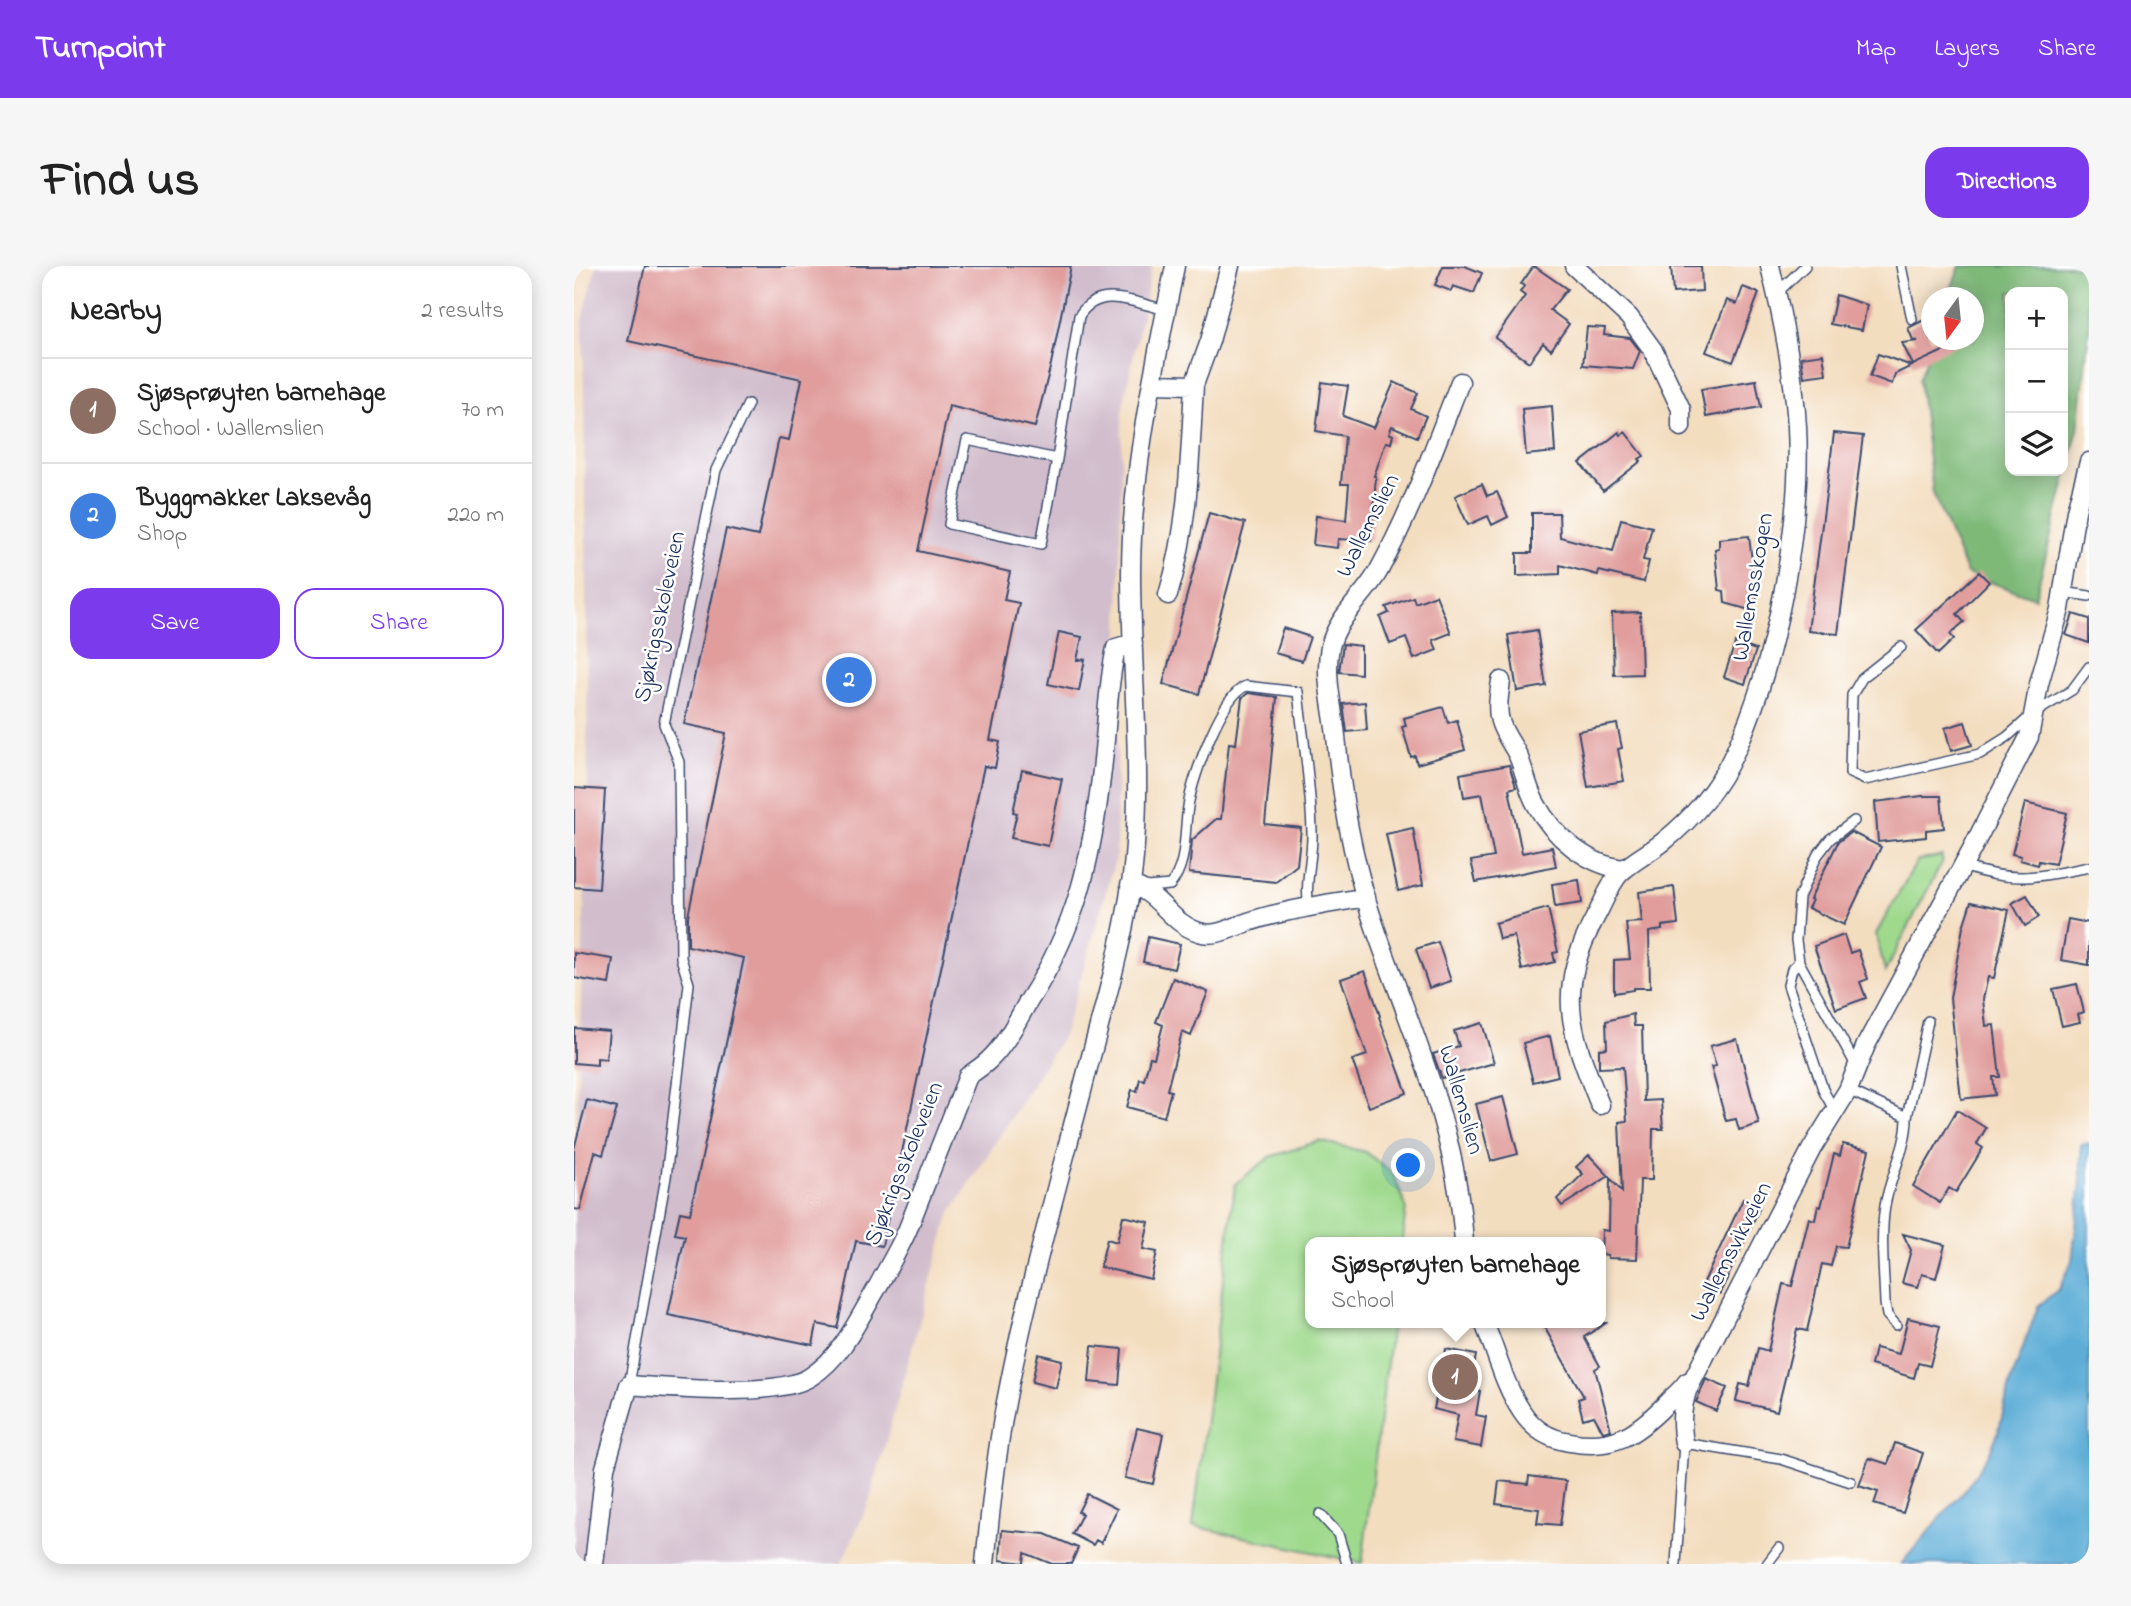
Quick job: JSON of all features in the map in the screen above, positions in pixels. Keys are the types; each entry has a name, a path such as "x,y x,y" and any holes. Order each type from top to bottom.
{"street":[{"path":"985,1564 1004,1413 1033,1280 1136,886 1137,804 1131,570 1135,502 1142,439 1175,266"},
{"path":"1168,595 1181,545 1194,385 1230,266"},
{"path":"1574,266 1629,317 1653,350 1681,409 1681,427"},
{"name":"Wallemsskogen","path":"1600,1105 1583,1064 1570,1018 1570,991 1575,965 1586,934 1616,878 1662,843 1693,814 1723,776 1751,714 1767,663 1784,582 1793,520 1797,458 1792,373 1770,266"},
{"name":"Wallemslien","path":"1460,382 1392,544 1376,574 1337,628 1330,648 1329,676 1343,797 1366,897 1438,1098 1456,1172 1463,1237"},
{"path":"1153,384 1194,385"},
{"name":"Wallemsvikveien","path":"1684,1443 1682,1407 1698,1368 1717,1337 1812,1148 1848,1090 1866,1045 2029,737 2039,684 2063,592 2076,511 2089,462"},
{"name":"Sjøkrigsskoleveien","path":"594,1564 606,1468 629,1385 686,1390 779,1388 808,1378 834,1357 896,1255 968,1076 990,1060 1039,986 1077,905 1091,854 1111,670 1116,648 1133,643"},
{"path":"1501,681 1498,703 1501,724 1515,748 1536,804 1551,827 1586,856 1601,864 1625,869"},
{"path":"1136,886 1183,927 1203,934 1220,932 1255,919 1366,897"},
{"path":"1486,1328 1503,1375 1522,1413 1536,1429 1553,1439 1590,1445 1606,1444 1623,1438 1654,1417 1682,1389 1698,1368"}],"lane":[{"path":"1777,293 1805,266"},
{"path":"1901,266 1912,319"},
{"path":"1057,459 967,440 949,524 1041,544 1057,459 1079,316 1087,304 1097,298 1112,297 1166,310"},
{"name":"Sjøkrigsskoleveien","path":"629,1385 666,1177 689,984 681,958 678,762 664,724 716,470 748,404"},
{"path":"2063,592 2089,596"},
{"path":"1901,647 1862,678 1852,695 1850,773 1865,780 1980,754 2007,737 2035,713 2072,690 2089,667"},
{"path":"1136,886 1170,886 1178,876 1195,775 1227,704 1239,688 1246,686 1297,692 1312,827 1313,855 1307,899 1309,908"},
{"path":"1854,821 1830,839 1817,856 1799,897 1796,940 1799,962 1857,1067"},
{"path":"1963,866 2023,879 2046,877 2089,867"},
{"path":"1799,962 1792,969 1788,985 1824,1092 1835,1111"},
{"path":"1896,1325 1887,1315 1885,1303 1884,1209 1888,1190 1905,1146 1907,1117 1928,1021"},
{"path":"1848,1090 1907,1117"},
{"path":"1684,1443 1781,1459 1851,1482"},
{"name":"Wallemsvikveien","path":"1676,1564 1684,1443"},
{"path":"1320,1514 1338,1534 1346,1564"},
{"path":"1767,1564 1779,1548"}],"shaded area":[{"path":"596,266 1152,266 1122,412 1116,858 1064,1034 949,1216 869,1502 841,1564 574,1564 574,1192 588,803 583,319"}],"green space":[{"path":"1960,266 2087,266 2089,329 2078,429 2068,468 2068,287 2005,287 2005,476 2066,476 2035,598 1967,574 1933,493 1919,379 1930,350 1984,350 1984,287 1952,287"},
{"path":"1942,856 1942,862 1885,972 1876,934 1917,861"},
{"path":"1319,1141 1366,1152 1393,1174 1406,1207 1403,1237 1305,1237 1305,1328 1391,1328 1362,1563 1193,1526 1235,1184 1270,1157"}],"water":[{"path":"2089,1143 2089,1564 1901,1564 1967,1487 1989,1454 2038,1306 2059,1289 2072,1261 2081,1183 2081,1145"}],"building":[{"path":"645,266 1071,266 1035,427 949,406 918,551 1010,572 1004,600 1019,603 990,740 1000,742 995,768 984,766 882,1246 856,1241 837,1328 817,1324 813,1345 668,1315 685,1236 675,1234 680,1212 690,1214 744,958 688,946 688,916 726,733 684,724 726,529 758,536 779,438 789,440 802,379 628,341"},
{"path":"1443,266 1465,266 1482,273 1474,293 1453,286 1451,291 1435,285"},
{"path":"1534,266 1567,289 1550,310 1569,324 1551,350 1543,343 1529,362 1495,338 1525,296 1520,292 1524,286 1521,284"},
{"path":"1671,266 1701,266 1702,291 1673,293"},
{"path":"1743,287 1759,293 1733,362 1706,352 1727,300 1737,304"},
{"path":"1836,295 1867,305 1862,330 1830,324"},
{"path":"1921,322 1921,350 1945,350 1913,365 1902,343 1918,341 1913,340 1908,328"},
{"path":"1587,327 1605,328 1604,335 1630,338 1640,351 1633,369 1583,365"},
{"path":"1823,354 1826,374 1804,377 1801,357"},
{"path":"1878,354 1912,366 1895,374 1892,384 1870,376"},
{"path":"1756,380 1761,407 1706,417 1701,389"},
{"path":"1322,382 1348,386 1343,416 1374,428 1394,382 1418,393 1411,409 1426,416 1417,437 1392,426 1389,433 1393,435 1391,443 1386,442 1374,476 1371,541 1338,539 1337,548 1313,545 1316,516 1346,520 1349,484 1341,484 1345,436 1316,431"},
{"path":"1552,406 1555,452 1526,455 1522,409"},
{"path":"1619,432 1621,435 1625,432 1644,456 1603,491 1580,463"},
{"path":"1834,433 1863,436 1838,634 1808,631"},
{"path":"1482,484 1487,496 1497,492 1508,517 1492,525 1488,516 1468,525 1455,496"},
{"path":"1209,513 1245,523 1199,694 1163,684"},
{"path":"1532,513 1559,513 1560,537 1613,551 1621,519 1652,527 1643,560 1649,561 1644,582 1599,571 1598,575 1560,565 1560,574 1517,576 1517,553 1532,553"},
{"path":"1749,536 1757,597 1752,597 1753,611 1725,603 1724,591 1719,590 1715,549 1719,548 1719,539"},
{"path":"1979,572 1989,582 1957,614 1964,622 1950,634 1954,639 1938,654 1916,630"},
{"path":"1436,595 1451,633 1433,640 1437,650 1414,659 1406,638 1390,644 1380,617 1389,613 1386,607 1413,597 1415,603"},
{"path":"1640,612 1642,674 1614,675 1612,613"},
{"path":"2073,614 2089,619 2089,643 2066,635"},
{"path":"1283,628 1310,637 1302,661 1275,653"},
{"path":"1537,630 1546,686 1517,691 1508,635"},
{"path":"1059,632 1082,637 1077,660 1085,659 1079,691 1048,684"},
{"path":"1735,643 1756,650 1745,684 1724,677"},
{"path":"1343,644 1361,646 1361,674 1339,672"},
{"path":"1248,693 1277,697 1265,824 1301,828 1297,865 1276,882 1189,873 1192,840 1216,819 1221,819 1229,743 1236,744 1242,698"},
{"path":"1365,702 1367,730 1347,732 1343,704"},
{"path":"1443,707 1448,723 1457,720 1465,750 1417,764 1415,756 1411,757 1402,727 1406,726 1404,718"},
{"path":"1965,722 1972,745 1951,751 1945,728"},
{"path":"1617,724 1624,781 1588,787 1578,731"},
{"path":"1509,765 1516,787 1509,789 1522,853 1552,847 1556,866 1476,882 1471,861 1494,857 1482,794 1464,797 1460,774"},
{"path":"1022,770 1062,779 1048,846 1011,838 1017,813 1013,812"},
{"path":"574,788 605,790 599,889 574,887"},
{"path":"1941,796 1944,828 1926,830 1926,837 1878,842 1875,802"},
{"path":"2025,803 2067,813 2055,864 2039,861 2038,865 2020,860 2021,856 2012,854"},
{"path":"1413,828 1423,885 1398,891 1386,834"},
{"path":"1851,832 1881,847 1844,925 1808,908 1838,842"},
{"path":"1579,880 1582,903 1555,907 1552,884"},
{"path":"1674,887 1678,924 1662,926 1662,930 1649,932 1650,988 1633,988 1614,993 1614,960 1630,959 1626,923 1642,922 1639,892"},
{"path":"2027,895 2039,917 2025,926 2012,903"},
{"path":"1971,902 2009,910 1994,978 1988,977 1983,999 1986,1026 1994,1025 2000,1077 1993,1077 1995,1095 1961,1099 1950,998 1963,927"},
{"path":"1548,908 1558,952 1553,953 1555,962 1522,970 1514,936 1499,939 1495,923"},
{"path":"2068,919 2089,923 2089,965 2061,960"},
{"path":"1844,935 1850,953 1858,950 1868,979 1860,982 1866,998 1836,1009 1814,946"},
{"path":"1148,937 1180,944 1174,969 1143,962"},
{"path":"1438,942 1451,981 1429,988 1416,949"},
{"path":"574,953 613,959 609,984 574,978"},
{"path":"1365,971 1407,1093 1369,1107 1352,1060 1367,1055 1341,979"},
{"path":"1173,978 1208,992 1191,1036 1182,1032 1167,1090 1171,1091 1164,1117 1127,1107 1132,1090 1137,1091 1140,1079 1144,1080 1150,1057 1154,1058 1163,1025 1156,1022"},
{"path":"2077,984 2084,1012 2078,1014 2080,1022 2062,1026 2053,989"},
{"path":"1633,1014 1634,1026 1642,1026 1644,1101 1661,1100 1663,1129 1653,1129 1652,1180 1640,1180 1637,1259 1608,1258 1606,1237 1602,1237 1602,1230 1609,1231 1610,1178 1622,1192 1619,1122 1627,1121 1623,1067 1599,1068 1599,1049 1607,1048 1606,1021"},
{"path":"1482,1023 1494,1063 1442,1078 1433,1054 1459,1046 1454,1031"},
{"path":"574,1028 609,1031 606,1059 597,1058 597,1065 574,1063"},
{"path":"1550,1036 1558,1076 1533,1082 1523,1043"},
{"path":"1737,1039 1759,1124 1739,1130 1736,1119 1726,1121 1711,1067 1716,1066 1710,1046"},
{"path":"1503,1097 1518,1154 1491,1161 1476,1104"},
{"path":"587,1100 617,1108 603,1155 595,1152 580,1210 574,1209 574,1149"},
{"path":"1957,1110 1986,1128 1977,1144 1983,1148 1956,1192 1949,1188 1940,1203 1913,1186"},
{"path":"1843,1144 1869,1150 1846,1247 1836,1246 1831,1266 1822,1264 1807,1331 1797,1329 1777,1411 1736,1401 1740,1384 1749,1386 1758,1348 1768,1351 1783,1284 1792,1286 1809,1218 1815,1220 1818,1206 1821,1207 1834,1154 1840,1156"},
{"path":"1589,1155 1609,1176 1562,1206 1557,1199 1583,1174 1576,1167"},
{"path":"1743,1199 1760,1207 1720,1294 1702,1286"},
{"path":"1123,1216 1149,1222 1143,1249 1157,1252 1151,1279 1100,1267 1107,1239 1117,1242"},
{"path":"1903,1234 1945,1245 1936,1278 1922,1274 1918,1287 1902,1283 1911,1250"},
{"path":"1908,1318 1940,1326 1930,1366 1918,1363 1914,1378 1871,1365 1875,1348 1899,1354"},
{"path":"1545,1328 1598,1328 1584,1337 1600,1366 1595,1369 1611,1430 1603,1432 1594,1416 1583,1419 1578,1399 1584,1397"},
{"path":"1092,1346 1122,1349 1119,1385 1089,1382"},
{"path":"1446,1349 1476,1355 1470,1389 1480,1391 1476,1415 1486,1417 1481,1447 1453,1442 1458,1415 1434,1409"},
{"path":"1038,1354 1062,1360 1056,1388 1032,1382"},
{"path":"1706,1379 1727,1388 1716,1411 1696,1402"},
{"path":"1137,1428 1163,1434 1153,1484 1125,1478"},
{"path":"1895,1443 1923,1453 1903,1513 1874,1504 1878,1492 1859,1486 1869,1458 1888,1464"},
{"path":"1529,1476 1566,1481 1560,1525 1537,1523 1539,1509 1496,1504 1499,1481 1528,1484"},
{"path":"1087,1494 1117,1509 1101,1543 1096,1540 1093,1545 1072,1534 1082,1514 1078,1512"},
{"path":"1002,1530 1045,1534 1078,1548 1071,1564 1052,1564 1025,1553 1024,1563 1000,1560"}],"place":[{"name":"Byggmakker Laksevåg","path":"849,680"},
{"name":"Sjøsprøyten barnehage","path":"1455,1377"}]}
